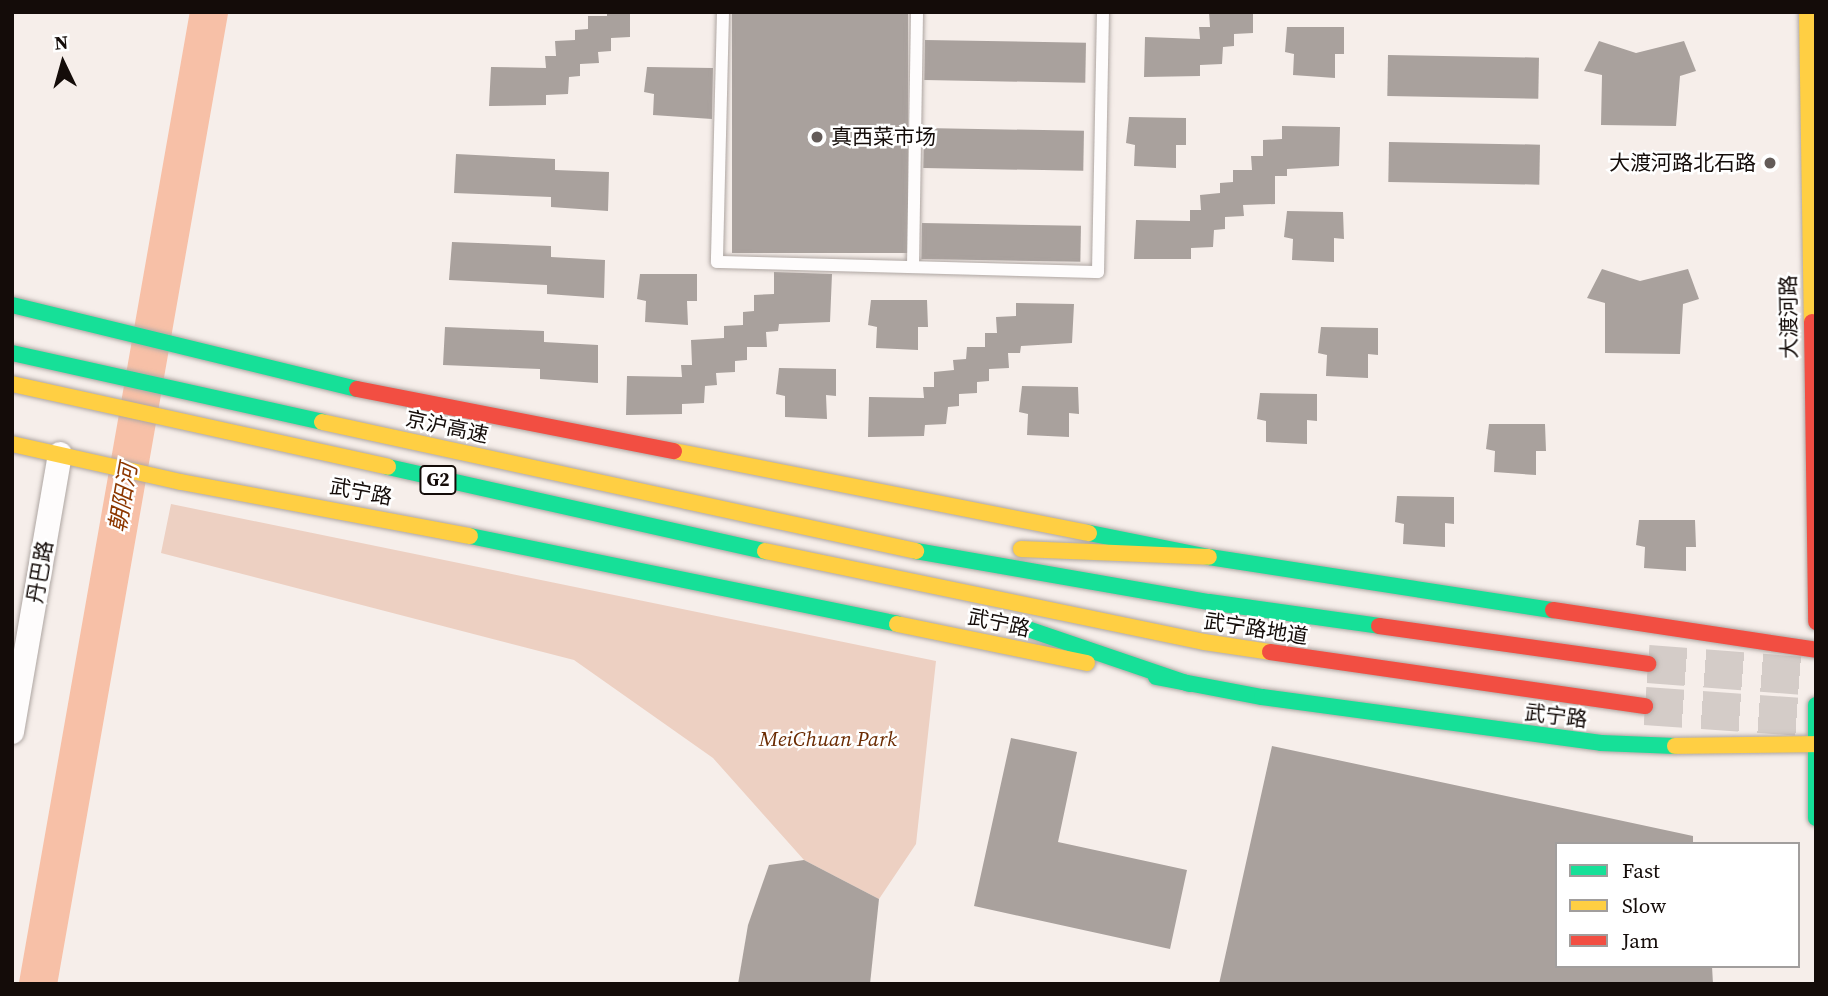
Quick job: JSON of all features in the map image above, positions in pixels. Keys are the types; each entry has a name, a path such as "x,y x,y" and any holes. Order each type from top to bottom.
{"main road":[{"name":"大渡河路","path":"1807,12 1816,622"},
{"path":"12,305 214,351 344,386 1209,557 1816,650"},
{"path":"65,336 209,369 344,386"},
{"name":"京沪高速","path":"12,353 872,543"},
{"name":"G2","path":"12,384 865,573"},
{"path":"12,443 60,454"},
{"name":"武宁路","path":"60,454 84,462 181,482 322,505 1189,684 1601,743 1738,748 1816,744"},
{"path":"223,472 322,505"},
{"path":"872,543 1209,557"},
{"name":"武宁路地道","path":"872,543 1221,604 1648,664"},
{"path":"865,573 1189,684"},
{"name":"武宁路地道","path":"865,573 1204,642 1645,706"},
{"path":"1816,705 1816,818"}],"street":[{"name":"丹巴路","path":"12,732 60,454"}],"lane":[{"path":"723,12 717,262 1098,272 1103,12"},
{"path":"913,267 916,12"}],"green space":[{"name":"MeiChuan Park","path":"171,504 936,661 916,844 879,899 804,860 713,758 574,660 161,553"}],"building":[{"path":"607,12 630,12 630,37 611,38 611,51 598,52 599,63 580,64 580,76 569,77 568,94 546,95 546,105 489,106 491,67 546,68 545,56 556,56 555,41 575,40 575,30 588,29 588,16 607,16"},
{"name":"真西菜市场","path":"732,12 908,12 908,253 732,253"},
{"path":"1209,12 1253,12 1253,33 1234,34 1234,46 1223,47 1222,64 1200,65 1200,76 1144,77 1145,37 1200,39 1199,27 1210,27"},
{"path":"1287,27 1344,27 1344,54 1335,54 1335,78 1293,75 1294,54 1285,52"},
{"path":"925,40 1086,43 1085,83 924,80"},
{"path":"1599,41 1636,53 1684,41 1696,71 1680,76 1676,126 1601,125 1602,75 1584,71"},
{"path":"1388,55 1539,58 1538,99 1387,96"},
{"path":"647,67 713,68 712,119 653,115 654,94 644,92"},
{"path":"1129,117 1186,118 1186,145 1176,145 1176,168 1134,166 1135,145 1126,143"},
{"path":"1282,126 1340,127 1339,166 1287,169 1287,176 1275,176 1275,204 1243,205 1244,216 1225,217 1225,229 1214,230 1213,247 1191,248 1191,259 1134,259 1136,220 1190,221 1190,210 1201,210 1200,195 1220,193 1220,183 1233,182 1233,170 1252,170 1251,156 1263,156 1263,140 1282,139"},
{"path":"924,128 1084,131 1083,171 923,168"},
{"path":"1389,142 1540,145 1539,185 1388,182"},
{"path":"456,154 555,159 555,170 609,172 608,211 551,207 551,197 454,193"},
{"path":"1287,211 1343,212 1344,239 1334,238 1334,262 1292,260 1293,239 1284,237"},
{"path":"922,223 1081,226 1080,262 921,259"},
{"path":"452,242 551,246 551,257 605,260 604,298 547,294 547,285 449,280"},
{"path":"1602,269 1640,281 1688,269 1699,299 1683,304 1680,354 1605,353 1605,303 1587,298"},
{"path":"774,272 832,274 830,322 779,324 778,331 766,332 767,347 747,347 747,360 735,361 735,372 716,373 717,385 705,386 704,403 682,404 682,414 626,415 627,376 682,377 681,365 692,365 691,340 724,338 724,326 743,325 743,312 754,311 754,295 774,294"},
{"path":"640,274 697,274 697,301 687,301 688,325 645,322 646,301 637,299"},
{"path":"871,300 927,300 928,327 918,327 918,350 876,348 877,327 868,325"},
{"path":"1016,303 1074,304 1072,343 1021,346 1020,353 1008,353 1009,368 989,369 989,381 977,382 977,393 959,394 959,406 948,407 946,424 925,425 924,436 868,437 869,397 924,398 923,387 934,387 934,372 954,370 953,360 966,359 967,347 985,347 985,333 997,333 996,317 1016,316"},
{"path":"445,327 544,331 544,342 598,345 598,383 540,379 540,369 443,365"},
{"path":"1321,327 1378,328 1378,355 1368,354 1368,378 1326,376 1327,355 1318,353"},
{"path":"779,368 836,369 836,396 826,395 827,419 785,417 785,396 776,394"},
{"path":"1022,386 1078,387 1079,414 1069,413 1069,437 1027,435 1028,414 1019,412"},
{"path":"1260,393 1317,394 1317,421 1307,420 1307,444 1266,442 1266,421 1257,419"},
{"path":"1489,424 1545,424 1546,451 1536,451 1536,475 1494,472 1495,451 1486,449"},
{"path":"1397,496 1454,497 1454,524 1445,523 1445,547 1403,544 1404,524 1395,522"},
{"path":"1639,520 1695,520 1696,547 1686,547 1686,571 1644,568 1645,547 1636,545"},
{"path":"1011,738 1077,752 1058,842 1187,870 1170,949 974,906"},
{"path":"1272,746 1693,836 1693,842 1555,842 1555,968 1712,968 1713,984 1219,984"},
{"path":"804,860 879,899 870,984 738,984 748,925 769,865"}],"waterway":[{"name":"朝阳河","path":"38,984 209,12"}],"tunnel":[{"path":"1648,664 1816,677"},
{"path":"1645,706 1816,718"}],"traffic: fast":[{"path":"12,305 357,389"},
{"path":"12,353 322,422"},
{"path":"388,467 765,551"},
{"path":"1089,533 1209,557 1553,610"},
{"path":"470,536 897,624"},
{"path":"916,551 1209,602 1379,626"},
{"path":"1016,625 1189,684"},
{"path":"1156,677 1262,697 1601,743 1675,746"},
{"path":"1816,705 1816,818"}],"traffic: slow":[{"path":"1807,12 1812,322"},
{"path":"12,384 388,467"},
{"path":"322,422 916,551"},
{"path":"12,444 181,482 470,536"},
{"path":"674,451 1089,533"},
{"path":"1021,549 1209,557"},
{"path":"765,551 1204,642 1270,652"},
{"path":"897,624 1087,663"},
{"path":"1675,746 1816,744"}],"traffic: jam":[{"path":"1812,322 1816,622"},
{"path":"357,389 674,451"},
{"path":"1553,610 1816,650"},
{"path":"1379,626 1648,664"},
{"path":"1270,652 1645,706"}],"place":[{"name":"真西菜市场","path":"817,137"},
{"name":"大渡河路北石路","path":"1770,163"}]}
